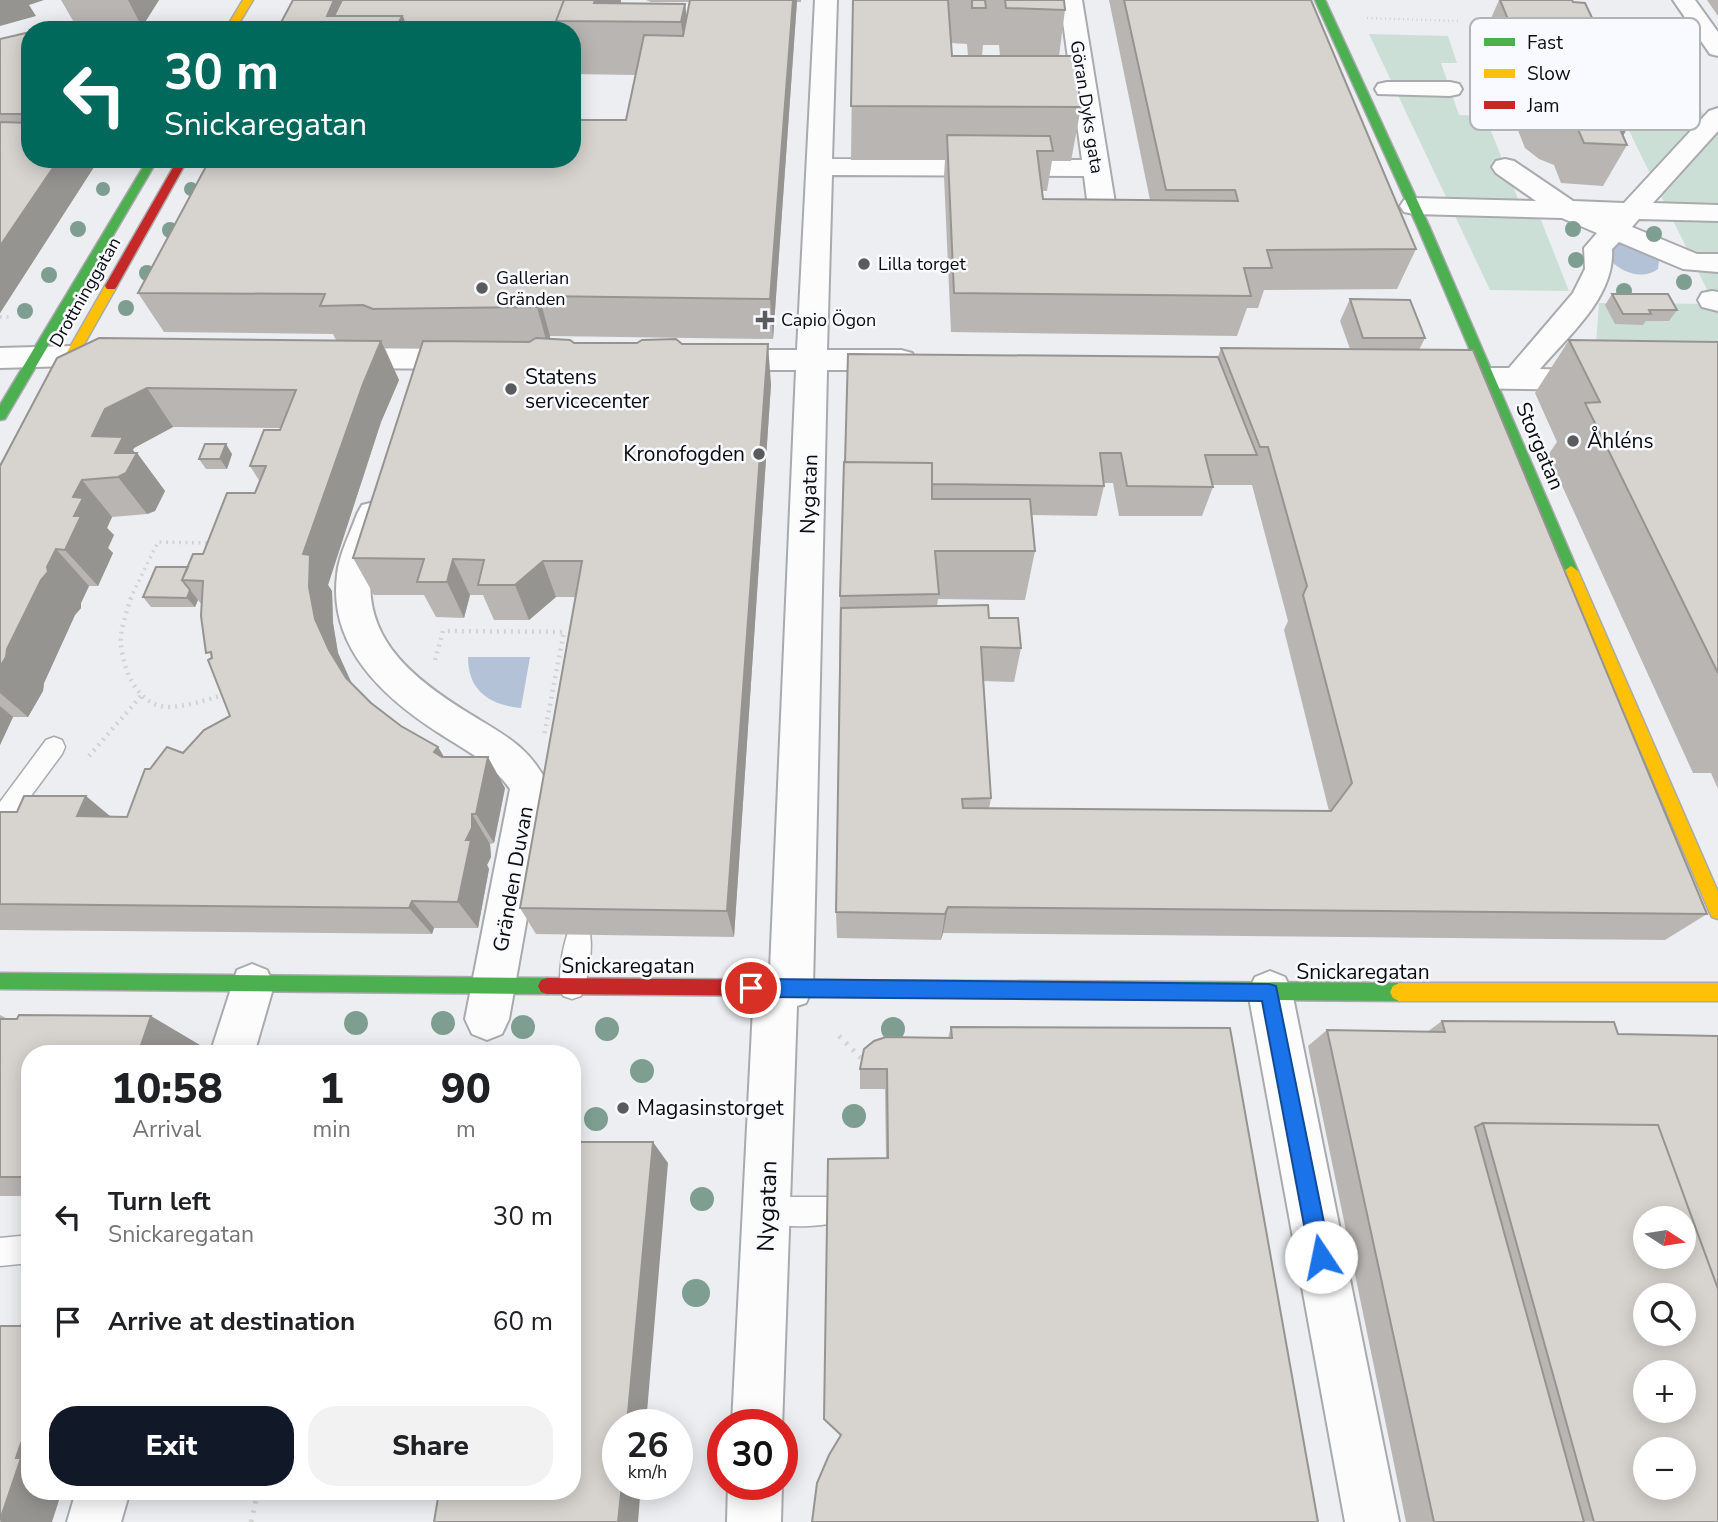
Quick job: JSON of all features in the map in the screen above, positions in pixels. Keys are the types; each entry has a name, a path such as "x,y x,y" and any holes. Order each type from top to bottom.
{"street":[{"path":"235,21 248,0"},
{"name":"Nygatan","path":"759,1409 766,1211 784,988 813,360 826,0"},
{"name":"Göran Dyks gata","path":"1071,0 1103,215"},
{"name":"Storgatan","path":"1320,0 1414,206 1718,911"},
{"path":"1684,0 1696,18"},
{"path":"1700,23 1718,49"},
{"path":"1387,89 1450,89"},
{"path":"1519,379 1525,366 1586,297 1599,269 1598,248 1718,116"},
{"path":"818,167 1097,168"},
{"path":"1505,167 1567,210"},
{"name":"Drottninggatan","path":"0,416 148,168"},
{"name":"Drottninggatan","path":"0,481 178,168"},
{"path":"1414,206 1567,210 1622,221 1718,213"},
{"path":"1622,221 1693,263 1718,263"},
{"path":"0,358 138,355"},
{"path":"316,358 420,376 495,359"},
{"path":"689,360 924,360"},
{"path":"1419,377 1625,380"},
{"name":"Gränden Duvan","path":"385,482 354,573 352,602 360,628 373,654 390,676 424,704 494,747 519,766 530,788 490,1002"},
{"name":"Snickaregatan","path":"1,983 252,985 490,1002 572,987 1718,992"},
{"path":"235,1045 252,985"},
{"path":"1269,992 1372,1522"},
{"path":"94,1522 100,1500"},
{"path":"754,1522 755,1500"}],"lane":[{"path":"0,820 54,747"},
{"path":"572,987 579,935"},
{"path":"766,1211 829,1210"},
{"path":"0,1252 21,1250"}],"path":[{"path":"1356,18 1458,21"},
{"path":"222,544 158,542 131,600 120,643 129,678 141,696 167,707 193,704 223,695"},
{"path":"424,704 443,631 565,632 547,729 530,788"},
{"path":"251,1522 256,1500"}],"green space":[{"path":"1369,34 1448,36 1457,63 1441,63 1459,115 1470,115 1470,130 1491,130 1522,209 1539,215 1569,291 1490,290"},
{"path":"1700,109 1718,133 1718,344 1596,344 1599,303 1714,304 1629,130 1700,130"}],"water":[{"path":"1625,243 1656,255 1659,260 1658,269 1646,274 1633,274 1615,265 1610,260 1611,247"},
{"path":"468,657 530,657 521,708 500,704 483,694 472,679"}],"building":[{"path":"293,0 334,0 327,16 402,16 400,21 282,21"},
{"path":"342,0 564,0 556,21 404,21 402,16 334,16"},
{"path":"564,0 685,4 681,22 556,21"},
{"name":"Gallerian Gränden","path":"690,0 793,0 770,299 539,296 537,307 373,309 363,305 320,306 325,294 138,293 205,168 581,168 581,120 626,120 644,35 683,36"},
{"path":"853,0 948,0 952,56 1074,56 1081,107 851,106"},
{"path":"972,0 985,0 986,8 972,8"},
{"path":"1005,0 1064,0 1065,10 1006,8"},
{"path":"1124,0 1311,0 1416,249 1267,250 1272,268 1244,268 1251,296 954,293 947,135 1050,136 1053,151 1037,151 1043,199 1238,201 1235,190 1166,190"},
{"path":"1500,0 1572,0 1585,3 1592,18 1508,18"},
{"path":"21,34 21,114 0,114 0,39"},
{"path":"0,122 21,123 21,168 53,168 0,246"},
{"path":"1578,130 1620,130 1627,145 1584,143"},
{"path":"1612,294 1668,294 1677,310 1623,314"},
{"path":"1350,299 1410,300 1425,338 1363,338"},
{"path":"99,338 381,341 363,384 303,554 310,555 309,587 315,619 346,678 371,703 401,726 438,747 434,752 442,757 488,757 476,814 472,814 472,828 466,840 471,840 458,902 412,901 409,908 0,904 0,812 17,812 24,796 86,796 77,816 127,817 145,769 150,769 167,747 183,753 204,730 230,716 208,660 212,658 211,652 206,653 201,616 203,581 182,580 193,554 203,554 227,493 255,493 266,466 250,466 264,430 280,430 296,390 147,388 105,409 92,436 123,437 115,453 137,453 126,473 118,477 82,480 73,497 83,498 74,516 81,516 65,550 56,549 47,567 48,572 41,580 0,667 0,466 57,358"},
{"path":"536,338 570,340 574,343 637,343 642,340 676,339 682,344 768,344 727,911 520,908 582,561 543,561 515,585 478,585 484,560 453,559 447,582 417,582 424,559 353,558 423,341 529,342"},
{"path":"1569,340 1718,342 1718,673 1585,403 1600,402"},
{"path":"1221,348 1473,350 1707,914 948,907 945,914 836,912 841,608 988,605 989,618 1018,618 1021,648 981,647 991,798 962,799 963,808 1331,811 1352,783 1303,595 1307,586 1268,447 1260,447"},
{"path":"848,354 1218,357 1257,455 1205,455 1213,487 1127,486 1121,453 1100,453 1104,486 932,484 932,463 845,462"},
{"path":"205,444 226,444 220,459 199,459"},
{"path":"844,462 932,463 932,499 1030,499 1035,551 935,551 939,594 840,596"},
{"path":"156,567 188,567 182,580 190,590 187,598 143,597"},
{"path":"19,1015 151,1016 141,1045 21,1045 21,1177 0,1177 0,1019 17,1019"},
{"path":"1442,1021 1614,1022 1618,1034 1718,1036 1718,1289 1696,1229 1696,1206 1688,1206 1658,1125 1483,1123 1475,1127 1584,1522 1434,1522 1327,1030 1445,1032"},
{"path":"951,1027 1230,1028 1318,1522 812,1522 817,1483 841,1435 824,1419 828,1159 888,1158 887,1069 860,1069 864,1049 874,1041 886,1037 952,1038"},
{"path":"1483,1123 1658,1125 1688,1206 1633,1206 1633,1269 1696,1269 1696,1229 1718,1289 1718,1522 1594,1522"},
{"path":"581,1142 653,1142 628,1409 602,1409 602,1500 620,1500 618,1522 434,1522 438,1500 581,1500"},
{"path":"0,1326 21,1326 21,1445 16,1458 21,1458 0,1520"}],"traffic: fast":[{"path":"1320,0 1424,228 1571,571"},
{"path":"0,416 148,168"},
{"path":"0,981 547,986"},
{"path":"787,988 1399,992"}],"traffic: slow":[{"path":"235,21 248,0"},
{"path":"0,481 111,286"},
{"path":"1571,571 1718,911"},
{"path":"1399,992 1718,992"}],"traffic: jam":[{"path":"111,286 178,168"},
{"path":"547,986 787,988"}],"place":[{"name":"Lilla torget","path":"864,264"},
{"name":"Gallerian Gränden","path":"482,288"},
{"name":"Capio Ögon","path":"765,320"},
{"name":"Statens servicecenter","path":"511,389"},
{"name":"Åhléns","path":"1573,441"},
{"name":"Kronofogden","path":"759,454"},
{"name":"Magasinstorget","path":"623,1108"}],"route":[{"path":"751,988 1269,992 1321,1257"}]}
